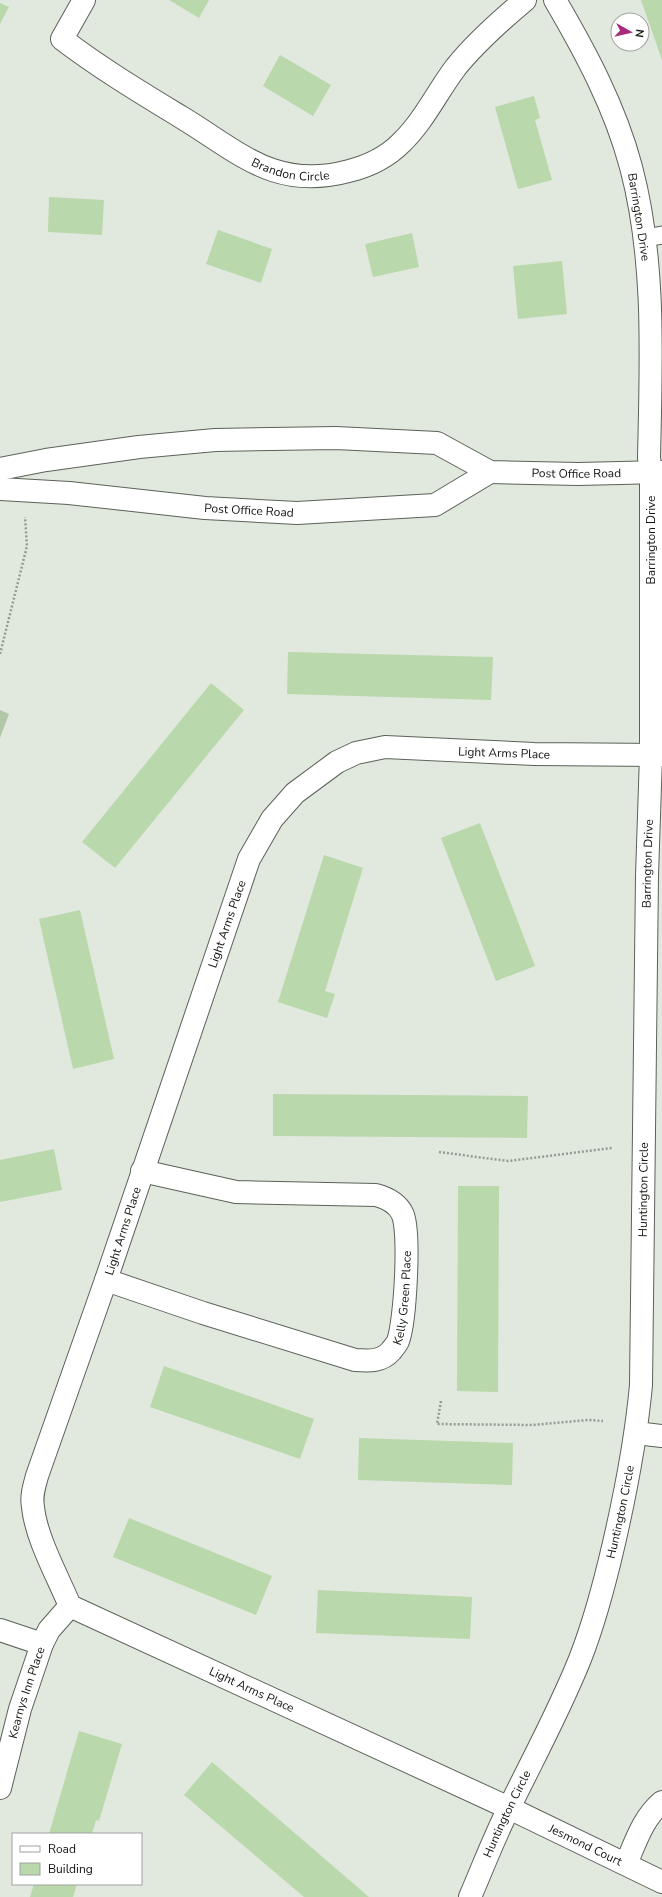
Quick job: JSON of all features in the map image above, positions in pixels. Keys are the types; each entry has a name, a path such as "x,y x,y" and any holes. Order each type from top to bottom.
{"street":[{"name":"Brandon Circle","path":"84,0 62,39 73,48 110,74 197,126 239,155 273,170 299,177 315,177 344,173 366,167 385,157 417,126 456,68 494,26 525,0"},
{"name":"Barrington Drive","path":"555,0 592,65 611,108 654,237 649,298 649,458 657,472 656,755 648,876 654,1099"},
{"name":"Post Office Road","path":"0,469 46,460 200,441 274,438 328,438 437,443 490,472 578,474 657,472"},
{"name":"Post Office Road","path":"0,489 69,493 205,508 297,513 435,505 490,472"},
{"name":"Light Arms Place","path":"509,1808 70,1606 37,1529 32,1507 33,1492 37,1476 106,1280 249,859 272,819 295,793 337,762 356,753 385,747 534,754 656,755"},
{"name":"Huntington Circle","path":"470,1897 509,1808 546,1734 577,1666 593,1622 617,1531 636,1433 641,1385 654,1099"},
{"name":"Kelly Green Place","path":"106,1280 203,1313 355,1360 373,1361 382,1358 391,1351 398,1341 404,1306 406,1231 403,1214 388,1198 376,1195 261,1194 236,1192 142,1171"},
{"path":"636,1433 662,1436"},
{"name":"Kearnys Inn Place","path":"0,1788 20,1709 42,1644 49,1630 70,1606"},
{"path":"0,1630 42,1644"},
{"path":"626,1864 645,1821 653,1810 662,1802"},
{"name":"Jesmond Court","path":"509,1808 662,1882"}],"path":[{"path":"0,654 27,546 26,519 23,512"},
{"path":"440,1152 508,1161 612,1148"},
{"path":"441,1401 437,1424 532,1425 588,1420 603,1421"}],"green space":[{"path":"0,710 9,714 0,738"}],"building":[{"path":"169,0 209,0 199,18"},
{"path":"641,0 662,0 662,60 650,26 650,12 645,12"},
{"path":"0,3 9,7 0,24"},
{"path":"280,55 331,85 313,116 263,86"},
{"path":"534,96 540,118 535,120 552,180 518,189 495,107"},
{"path":"49,197 104,200 102,235 48,232"},
{"path":"218,230 272,249 261,283 206,264"},
{"path":"412,233 419,267 373,277 365,244"},
{"path":"562,261 567,314 518,319 513,266"},
{"path":"288,652 493,657 491,700 287,694"},
{"path":"211,683 244,710 115,868 82,842"},
{"path":"480,823 535,966 496,981 441,838"},
{"path":"324,855 363,868 325,991 335,994 327,1018 278,1002"},
{"path":"80,910 114,1059 73,1069 39,919"},
{"path":"273,1094 528,1096 527,1138 273,1136"},
{"path":"54,1149 62,1190 0,1202 0,1160"},
{"path":"458,1186 499,1186 498,1392 457,1391"},
{"path":"164,1366 314,1419 300,1459 150,1407"},
{"path":"359,1438 513,1443 512,1485 358,1480"},
{"path":"129,1518 272,1576 256,1615 113,1557"},
{"path":"318,1590 472,1597 470,1639 316,1633"},
{"path":"79,1731 122,1744 99,1821 96,1820 92,1833 49,1833"},
{"path":"212,1762 369,1897 304,1897 184,1795"},
{"path":"34,1885 77,1885 73,1897 30,1897"}]}
